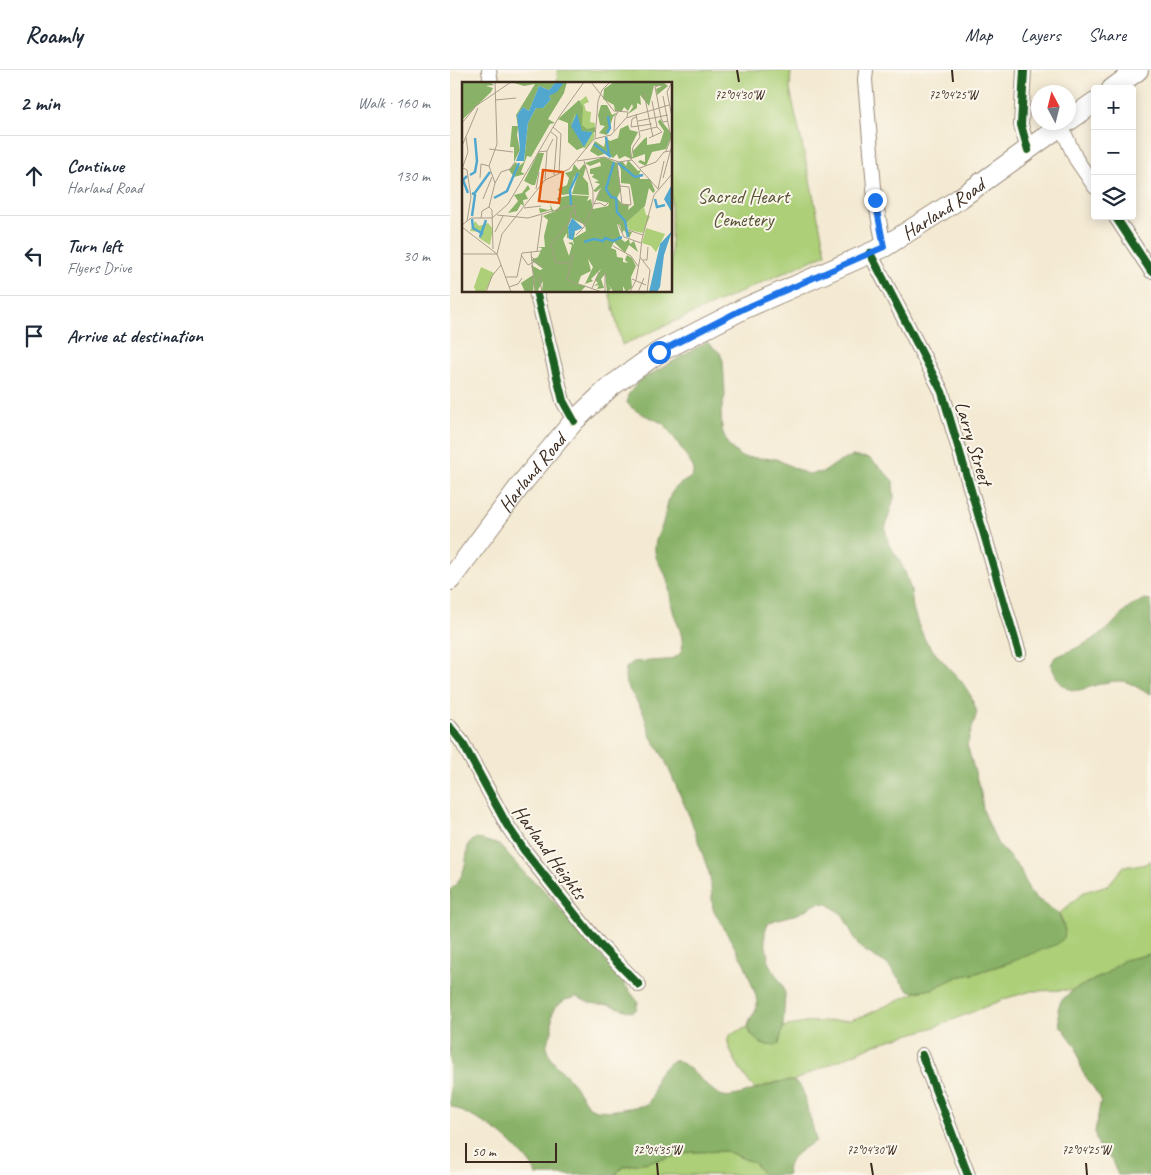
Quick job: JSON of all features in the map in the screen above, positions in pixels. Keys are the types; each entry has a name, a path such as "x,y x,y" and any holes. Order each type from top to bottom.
{"main road":[{"path":"1117,85 1138,70"},
{"name":"Harland Road","path":"1076,115 1091,105"},
{"name":"Harland Road","path":"450,580 523,482 574,421 610,388 659,352 743,309 877,250 959,199 1055,130"}],"street":[{"name":"Larry Street","path":"866,70 865,80 875,200 877,250 942,392 1019,653"},
{"path":"1024,70 1021,125 1028,150"},
{"path":"1067,130 1076,159 1091,181"},
{"path":"1118,220 1151,271"},
{"path":"536,292 563,401 574,421"},
{"name":"Harland Heights","path":"450,727 462,742 507,825 529,858 598,943 639,985"},
{"path":"922,1055 968,1175"}],"green space":[{"name":"Sacred Heart Cemetery","path":"557,70 791,70 790,89 826,254 622,345 609,292 672,292 672,82 558,82"},
{"path":"707,342 720,353 723,361 725,395 721,412 722,430 728,445 741,457 776,459 807,474 824,472 852,456 869,458 893,481 894,498 885,529 889,545 899,559 906,575 911,591 913,608 925,640 962,682 971,696 977,712 967,745 981,793 983,810 997,843 1020,869 1030,892 1059,914 1065,930 1064,938 1057,944 1011,962 957,977 932,989 916,992 908,990 887,964 858,945 843,915 828,904 820,903 798,914 775,920 768,923 765,939 769,964 783,986 785,994 783,1027 779,1044 774,1045 760,1043 748,1027 750,1019 755,1012 756,996 745,965 713,909 710,876 691,820 664,758 651,737 643,712 626,684 625,676 626,668 633,662 667,660 676,657 682,651 681,635 673,611 666,576 657,559 655,548 671,494 674,489 692,477 694,469 679,444 665,426 631,407 627,403 628,395 639,381"},
{"path":"1144,599 1151,600 1151,694 1123,681 1107,682 1079,690 1072,690 1065,686 1058,679 1051,665 1055,657 1080,646 1104,632 1130,607"},
{"path":"475,839 499,845 527,876 540,886 612,968 638,1002 636,1010 632,1012 609,1005 590,1003 577,997 565,1000 554,1008 552,1032 547,1043 547,1051 554,1063 570,1079 589,1107 596,1110 610,1111 647,1105 652,1097 658,1075 667,1065 674,1061 685,1065 711,1089 723,1096 741,1094 785,1081 794,1082 803,1091 816,1141 792,1159 789,1164 788,1175 764,1175 754,1163 726,1151 692,1152 625,1166 616,1175 536,1175 526,1159 502,1135 486,1124 450,1105 450,890 462,875 468,844"},
{"path":"1151,860 1151,954 1124,960 1104,975 1073,990 1032,991 1007,998 935,1027 876,1044 793,1081 777,1082 755,1089 733,1057 728,1043 729,1036 748,1027 751,1035 763,1045 779,1044 783,1027 810,1022 849,1020 864,1016 916,992 932,989 957,977 1011,962 1063,921 1059,914 1084,892 1108,885 1124,866 1142,865"},
{"path":"1151,954 1151,1175 1118,1175 1112,1161 1100,1148 1096,1140 1095,1132 1101,1099 1082,1071 1076,1046 1060,1025 1058,1009 1061,1001 1073,990 1104,975 1124,960"},
{"path":"726,1151 754,1163 764,1175 616,1175 625,1166 692,1152"}],"cycle path":[{"path":"1024,70 1021,125 1028,150"},
{"path":"1118,220 1151,271"},
{"path":"870,253 942,392 1019,653"},
{"path":"536,292 563,401 574,421"},
{"path":"450,727 462,742 507,825 524,850 598,943 639,985"},
{"path":"922,1055 968,1175"}],"route":[{"path":"659,352 743,309 884,247 875,200"}]}
